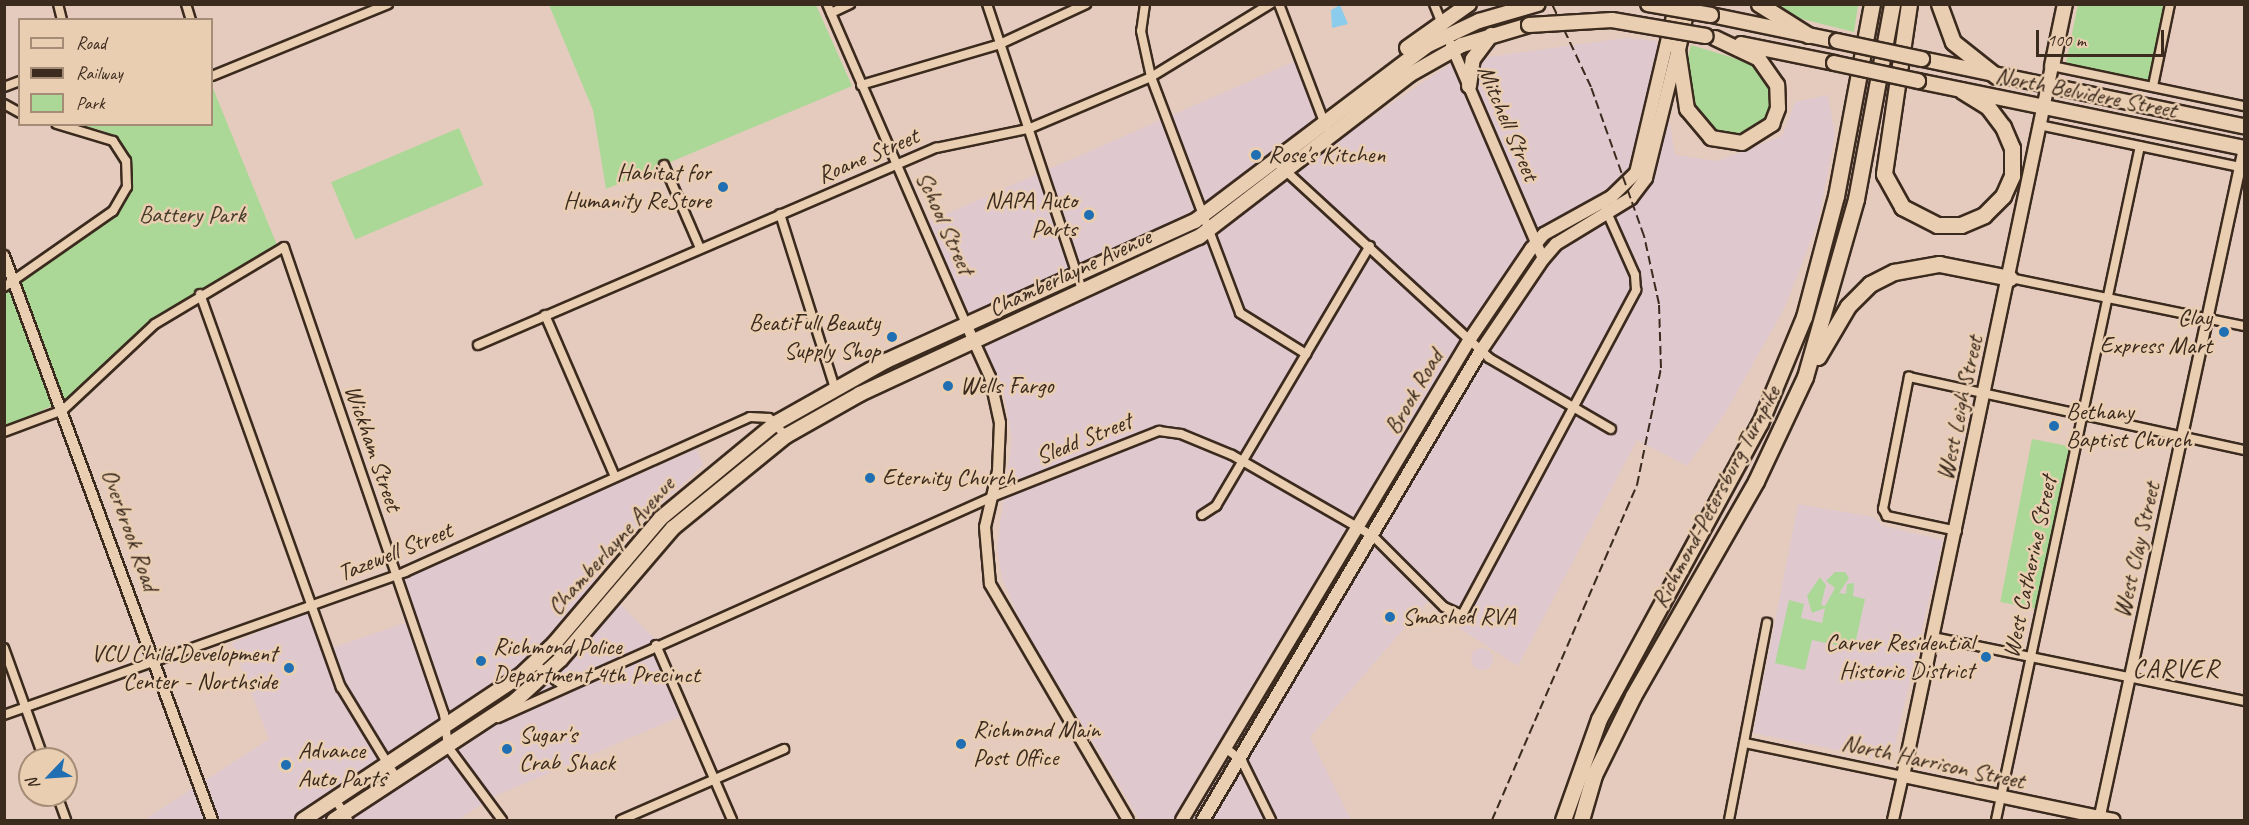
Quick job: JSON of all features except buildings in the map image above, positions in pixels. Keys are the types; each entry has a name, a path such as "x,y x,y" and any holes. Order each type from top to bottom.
{"highway":[{"path":"1759,4 1808,35"},
{"name":"Richmond-Petersburg Turnpike","path":"1581,820 1594,775 1622,717 1756,481 1805,377 1856,199 1892,4"},
{"path":"1910,4 1884,174 1902,207 1937,225 1961,225 1984,215 2003,196 2012,176 2012,148 2003,127 1988,107 1962,91"},
{"path":"1938,4 1953,42 1996,76"},
{"name":"Richmond-Petersburg Turnpike","path":"1563,820 1599,719 1760,423 1800,327 1836,196 1871,7"},
{"path":"1805,377 1848,306 1880,278 1939,264 2010,278"}],"main road":[{"name":"Chamberlayne Avenue","path":"303,820 447,728 534,663 661,518 776,423 835,388 966,324 1077,276 1202,216 1323,123 1367,87 1388,64 1444,29 1469,4"},
{"name":"Chamberlayne Avenue","path":"1444,29 1538,4"},
{"path":"1648,4 1808,35"},
{"name":"Brook Road","path":"1182,820 1228,750 1361,529 1470,339 1536,242 1603,202 1626,184 1643,159 1676,4"},
{"name":"Brook Road","path":"1203,820 1242,761 1480,352 1543,259 1560,241 1609,215 1636,194 1653,164 1688,4"},
{"name":"West Leigh Street","path":"1903,776 1987,393 2065,4"},
{"name":"Chamberlayne Avenue","path":"342,818 397,779 483,724 546,675 673,528 786,436 860,393 1209,232 1397,84 1453,50 1492,34 1529,25 1612,20 1918,81"},
{"path":"1469,86 1472,61 1492,34"},
{"name":"North Belvidere Street","path":"1808,35 2048,87 2244,126"},
{"path":"1678,50 1694,123 1719,142 1751,140 1776,116 1777,85 1759,59 1711,38"},
{"name":"North Belvidere Street","path":"1918,81 2244,148"},
{"name":"North Harrison Street","path":"1903,776 2099,819 2113,820"}],"street":[{"path":"213,76 388,4"},
{"path":"829,9 850,4"},
{"path":"987,4 1083,292"},
{"path":"861,85 1000,44 1086,4"},
{"path":"1145,4 1141,31 1151,77 1242,316 1306,354"},
{"name":"Roane Street","path":"478,345 897,164 954,143 1028,129 1151,77 1270,4"},
{"path":"1279,4 1323,123 1333,135"},
{"name":"Mitchell Street","path":"1434,4 1543,259"},
{"path":"2153,87 2170,4"},
{"name":"School Street","path":"829,9 990,377 1000,423 992,497 984,541 993,592 1128,820"},
{"path":"2052,66 2244,106"},
{"path":"4,104 18,112"},
{"path":"2039,125 2242,167"},
{"path":"9,284 112,211 127,188 126,161 113,141 64,126"},
{"name":"West Catherine Street","path":"1996,820 2140,146"},
{"name":"West Clay Street","path":"2099,819 2184,436 2242,167 2244,148"},
{"path":"1275,161 1470,339 1480,352 1611,429"},
{"path":"664,165 700,248"},
{"path":"1573,408 1637,285 1603,202"},
{"path":"780,214 835,388"},
{"path":"1202,515 1216,506 1370,246"},
{"name":"Wickham Street","path":"200,294 284,247 447,728 448,747"},
{"name":"Overbrook Road","path":"4,256 9,284 63,410 212,820"},
{"path":"2010,278 2244,326"},
{"path":"4,432 63,410 155,324 200,294 344,694 397,779"},
{"path":"544,315 615,477"},
{"path":"1957,531 1887,516 1883,509 1909,376 2244,450"},
{"name":"Sledd Street","path":"483,724 992,497 1160,431 1181,434 1242,461 1373,536 1457,617 1573,408"},
{"name":"Tazewell Street","path":"4,715 396,575 750,417 764,416 776,423"},
{"path":"776,423 786,436"},
{"path":"1729,820 1767,623"},
{"path":"1933,637 2244,701"},
{"path":"656,645 732,820"},
{"path":"4,648 40,747"},
{"path":"534,663 546,675 565,687"},
{"name":"North Harrison Street","path":"1745,742 1903,776"},
{"path":"448,747 502,820"},
{"path":"621,820 784,749"},
{"path":"1228,750 1242,761 1271,820"},
{"name":"West Leigh Street","path":"1893,820 1903,776"},
{"path":"335,799 342,818"}],"shaded area":[{"path":"1625,38 1657,41 1675,155 1717,161 1782,136 1795,102 1828,95 1835,135 1818,223 1784,309 1724,415 1687,466 1637,440 1518,666 1448,621 1428,601 1310,737 1351,820 1140,820 1019,619 1002,578 997,546 1012,441 1003,388 928,222 1302,58 1342,137 1453,62"},
{"path":"697,449 703,465 637,527 594,578 654,638 688,713 493,797 458,820 144,820 269,739 232,643 309,611 323,651 405,623 393,581"},
{"path":"1798,504 1873,517 1883,526 1943,540 1891,761 1753,733"},
{"path":"1482,648 1492,655 1493,659 1486,669 1482,670 1472,663 1471,659 1478,649"}],"green space":[{"path":"2078,4 2166,5 2148,80 2066,63"},
{"path":"549,5 816,5 852,86 606,189 593,110"},
{"path":"1769,5 1858,5 1854,32 1782,14"},
{"path":"1691,45 1747,62 1769,79 1774,103 1768,119 1744,137 1718,135 1693,111 1686,65"},
{"name":"Battery Park","path":"213,88 277,245 153,322 70,397 5,428 4,295 121,206 131,184 131,165 119,142 102,130 78,126 213,126"},
{"path":"459,128 483,185 355,239 331,182"},
{"path":"2032,439 2069,446 2038,609 2000,602"},
{"path":"1835,572 1845,572 1849,578 1839,593 1846,594 1847,584 1854,583 1853,596 1865,599 1854,649 1812,640 1805,670 1775,663 1789,600 1804,604 1801,618 1822,623 1825,608 1812,613 1807,596 1820,577 1826,585 1821,605 1825,606 1835,588 1826,581"}],"water":[{"path":"1340,5 1348,24 1332,28 1331,10"}],"railway":[{"path":"1492,820 1637,485 1661,368 1659,304 1644,236 1591,87 1552,4"}],"place":[{"name":"Rose's Kitchen","path":"1256,155"},
{"name":"Habitat for Humanity ReStore","path":"723,187"},
{"name":"NAPA Auto Parts","path":"1089,215"},
{"name":"Clay Express Mart","path":"2224,332"},
{"name":"BeatiFull Beauty Supply Shop","path":"892,337"},
{"name":"Wells Fargo","path":"948,386"},
{"name":"Bethany Baptist Church","path":"2054,426"},
{"name":"Eternity Church","path":"870,478"},
{"name":"Smashed RVA","path":"1390,617"},
{"name":"Carver Residential Historic District","path":"1986,657"},
{"name":"Richmond Police Department 4th Precinct","path":"481,661"},
{"name":"VCU Child Development Center - Northside","path":"289,668"},
{"name":"Richmond Main Post Office","path":"961,744"},
{"name":"Sugar's Crab Shack","path":"507,749"},
{"name":"Advance Auto Parts","path":"286,765"}],"district":[{"name":"CARVER","path":"2176,669"}]}
